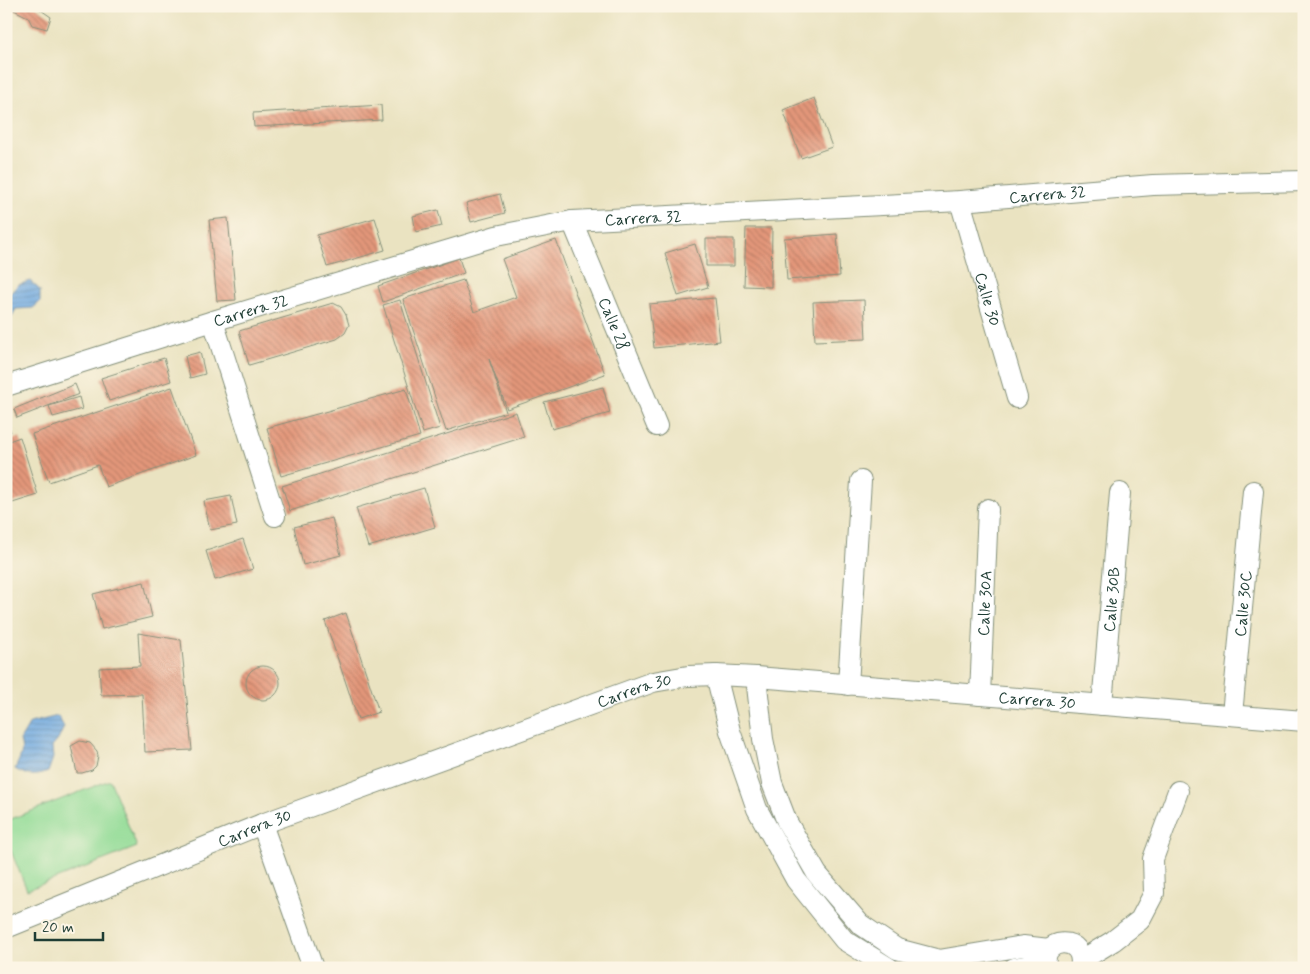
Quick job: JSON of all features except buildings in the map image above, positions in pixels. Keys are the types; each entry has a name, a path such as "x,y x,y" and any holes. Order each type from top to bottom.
{"street":[{"name":"Carrera 32","path":"6,386 213,321 496,236 572,221 960,201 1153,185 1304,181"},
{"name":"Calle 30","path":"960,201 1017,398"},
{"name":"Calle 28","path":"572,221 657,426"},
{"path":"213,321 276,516"},
{"path":"848,685 861,481"},
{"name":"Calle 30C","path":"1232,715 1253,490"},
{"name":"Calle 30B","path":"1102,705 1120,493"},
{"name":"Calle 30A","path":"980,695 988,509"},
{"path":"716,675 730,731 757,809 796,880 844,940 889,968"},
{"name":"Carrera 30","path":"6,928 262,824 653,682 688,676 756,677 1304,721"},
{"path":"756,677 763,739 772,783 787,822 816,874 860,924 897,949 939,960 1023,946 1048,961"},
{"path":"1014,968 1048,961 1059,943 1069,943 1078,950 1081,964 1140,920 1154,893 1154,858 1178,791"},
{"path":"262,824 313,968"}],"green space":[{"path":"110,780 137,847 27,890 6,839 6,821"}],"water":[{"path":"30,281 40,290 40,302 33,308 16,309 6,327 6,298 18,285"},
{"path":"58,716 64,727 58,740 52,747 53,758 48,772 31,775 15,769 20,758 20,740 30,723"}]}
